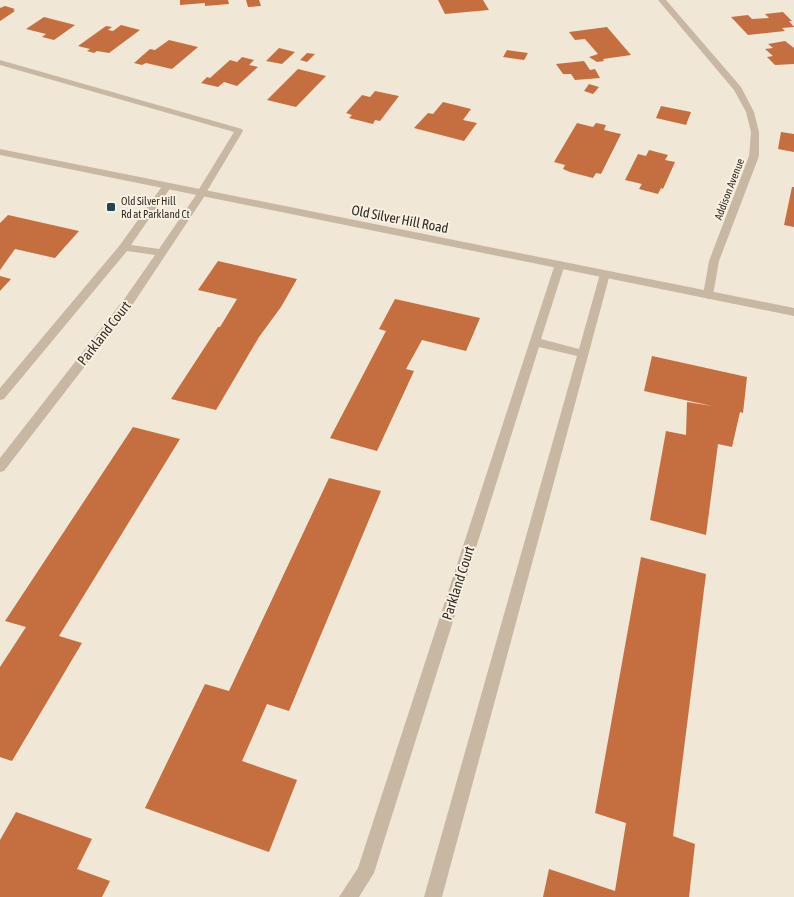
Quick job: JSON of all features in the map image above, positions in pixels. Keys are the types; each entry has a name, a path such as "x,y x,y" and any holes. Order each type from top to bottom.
{"street":[{"name":"Addison Avenue","path":"662,0 738,89 750,112 755,132 754,156 714,261 708,295"},
{"name":"Parkland Court","path":"0,62 238,132 201,194 129,301 0,467"},
{"name":"Old Silver Hill Road","path":"0,152 794,312"},
{"path":"0,396 124,247 166,186"},
{"path":"124,247 162,253"},
{"name":"Parkland Court","path":"348,897 365,873 560,264"},
{"path":"433,897 605,274"},
{"path":"536,342 583,354"}],"building":[{"path":"180,0 228,0 229,4 205,6 205,3 180,5"},
{"path":"246,0 259,0 261,6 248,7"},
{"path":"438,0 483,0 489,10 445,14"},
{"path":"5,6 15,9 13,10 15,11 0,21 0,8"},
{"path":"783,12 792,21 789,21 794,27 782,28 785,31 748,35 731,17 748,15 752,19 769,18 765,14"},
{"path":"44,17 75,25 54,40 42,37 46,34 26,29"},
{"path":"121,25 140,30 109,53 97,51 94,53 87,51 90,49 78,46 106,26 112,27 108,30 113,31"},
{"path":"607,27 631,55 603,59 604,61 597,62 589,57 598,54 585,39 575,40 569,32"},
{"path":"169,40 198,47 172,69 146,63 142,65 134,63 150,49 155,50"},
{"path":"785,41 794,48 794,64 775,65 767,57 773,56 765,49 773,48 768,44"},
{"path":"279,48 295,52 282,64 266,61"},
{"path":"507,50 528,53 524,60 503,57"},
{"path":"307,53 315,54 307,62 300,60"},
{"path":"242,57 254,60 249,65 258,67 237,86 224,82 218,87 201,83 207,77 210,78 230,60 237,62"},
{"path":"584,61 590,70 595,69 600,78 575,80 571,74 563,74 556,64"},
{"path":"298,69 326,76 296,107 267,100"},
{"path":"589,84 599,87 593,94 584,91"},
{"path":"375,91 399,96 380,121 375,120 373,124 349,118 352,115 346,113 362,95 370,97"},
{"path":"443,102 471,109 463,120 477,123 464,141 414,128 428,113 433,114"},
{"path":"661,106 691,112 686,125 656,118"},
{"path":"577,123 593,127 596,123 606,125 604,130 621,134 601,174 596,173 593,178 570,172 563,169 565,165 554,162"},
{"path":"781,132 794,134 794,152 778,149"},
{"path":"649,150 668,155 665,160 675,162 663,189 661,188 658,194 639,189 642,184 625,180 638,154 646,156"},
{"path":"792,187 794,187 794,227 784,225"},
{"path":"8,215 79,231 55,258 15,249 0,270 0,223"},
{"path":"218,261 297,279 281,307 259,337 216,410 171,399 237,299 198,290"},
{"path":"0,276 11,279 0,291"},
{"path":"395,299 480,318 466,351 422,340 406,369 414,371 377,451 330,438 386,331 379,329"},
{"path":"652,356 747,377 743,413 740,412 732,447 718,444 706,535 650,520 666,431 686,435 687,402 712,406 644,391"},
{"path":"133,427 180,439 59,636 82,643 12,761 0,757 0,667 26,627 5,621"},
{"path":"329,478 381,491 289,711 267,704 242,761 297,780 269,852 145,808 205,684 229,691"},
{"path":"641,557 706,574 673,836 695,844 689,897 543,897 549,869 615,891 626,823 595,813"},
{"path":"16,812 92,839 77,869 110,881 102,897 0,897 0,840"}],"place":[{"name":"Old Silver Hill Rd at Parkland Ct","path":"111,207"}]}
